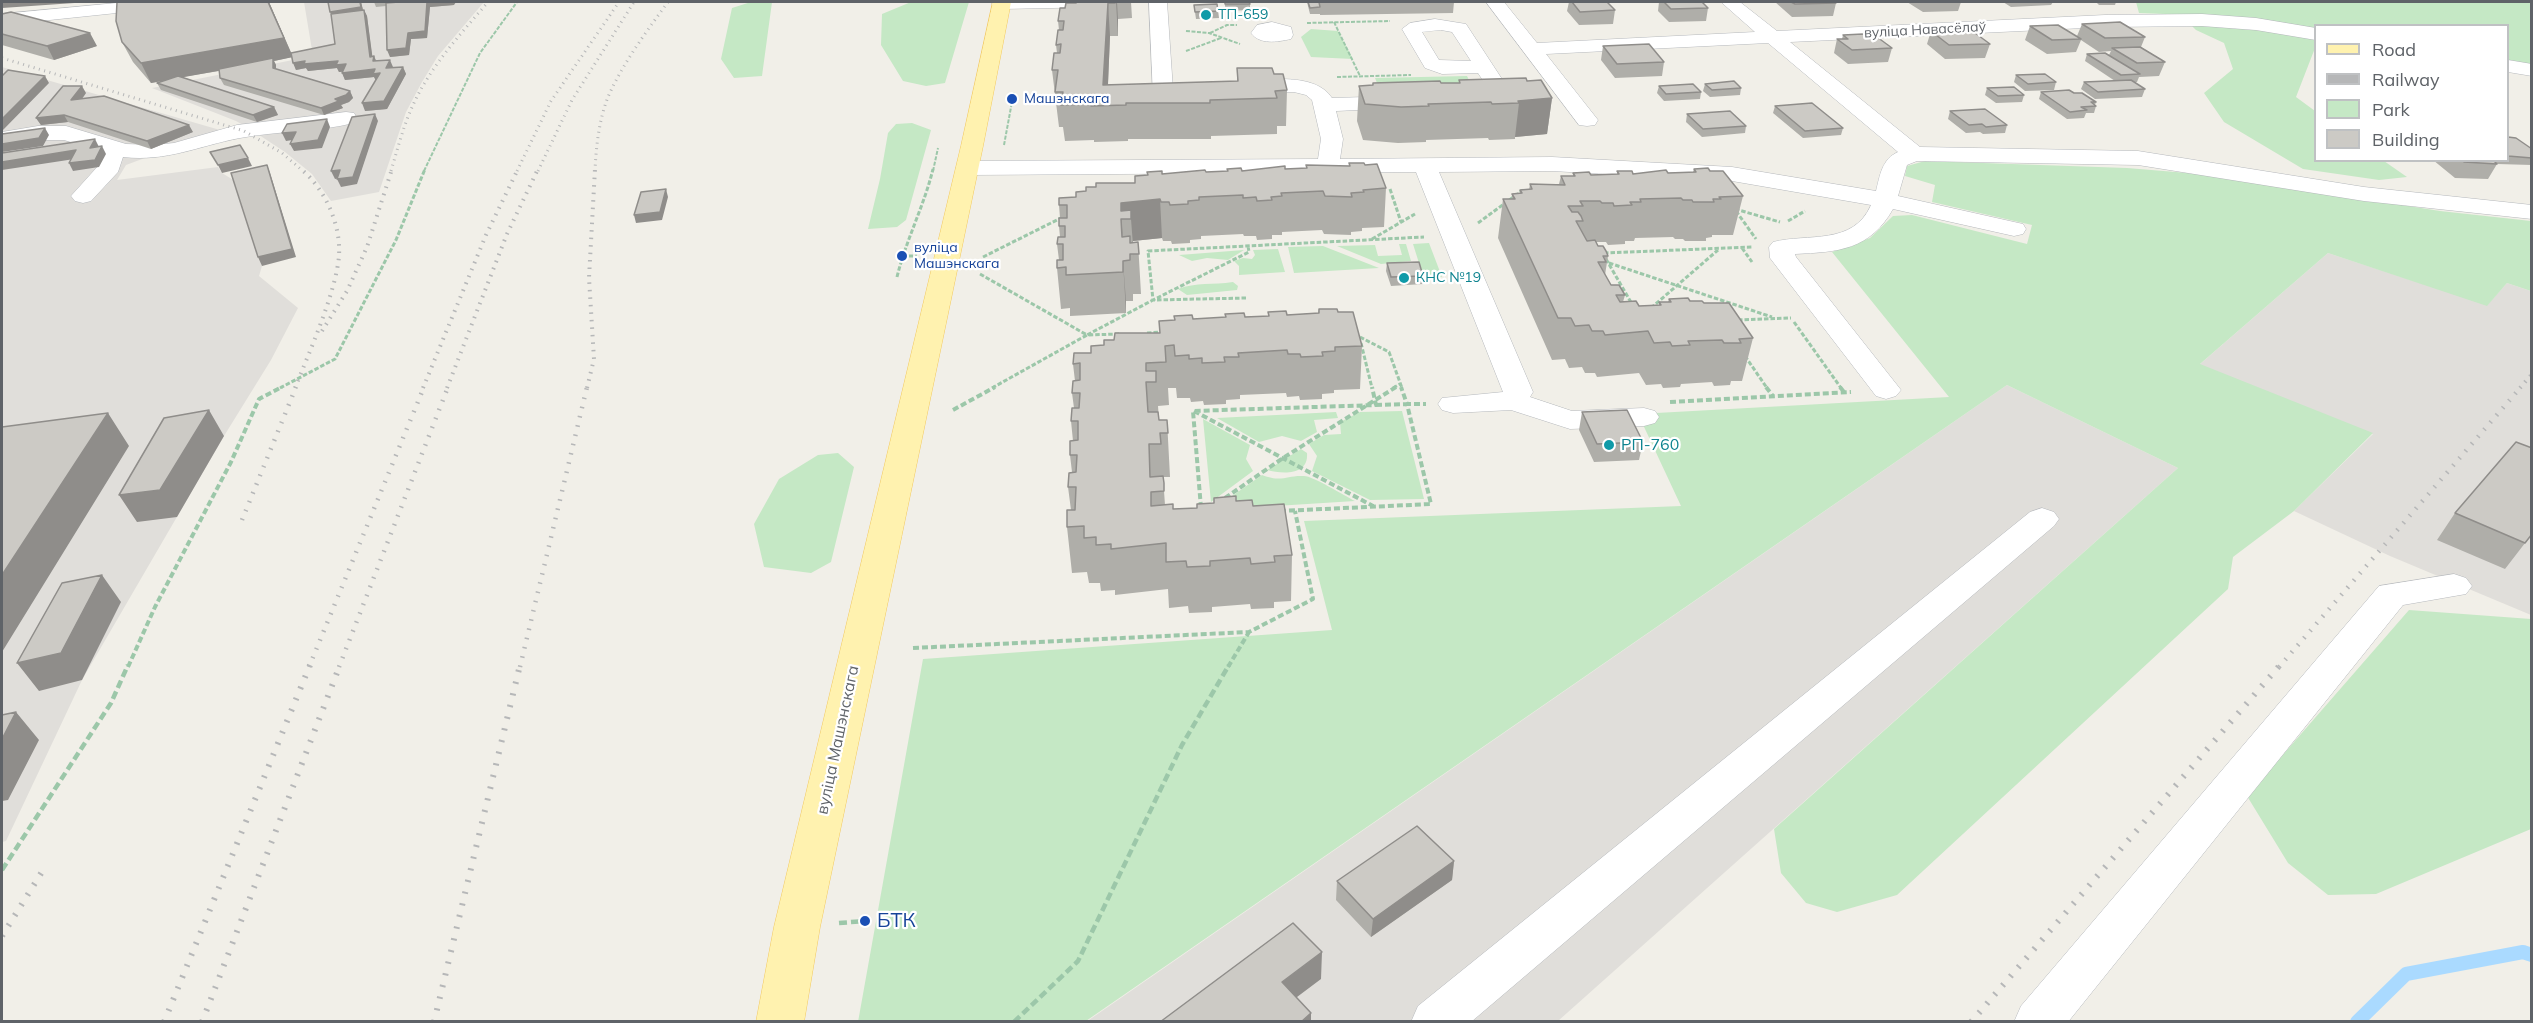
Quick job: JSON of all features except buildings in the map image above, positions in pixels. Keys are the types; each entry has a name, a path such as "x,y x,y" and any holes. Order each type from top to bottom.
{"main road":[{"name":"вуліца Машэнскага","path":"780,1022 800,915 1002,3"}],"street":[{"path":"2,20 174,2"},
{"path":"1002,3 1102,2"},
{"path":"1158,2 1163,96 1196,96 1227,88 1294,86 1313,91 1322,98 1332,139 1328,167"},
{"path":"1495,2 1534,49 1587,120"},
{"path":"1730,2 1914,154"},
{"name":"вуліца Навасёлаў","path":"1534,49 2105,21 2202,20 2256,24 2314,34"},
{"path":"1482,99 1505,99 1485,67 1459,28 1451,25 1420,26 1411,29 1432,64 1442,68 1485,67"},
{"path":"2509,66 2532,70"},
{"path":"1323,105 1425,101"},
{"path":"2,138 38,133 66,133 133,152 165,151 230,133 346,118"},
{"path":"83,196 110,167 113,147"},
{"path":"1886,390 1784,258 1782,247 1845,242 1862,234 1880,212 1897,161 1914,154 2139,158 2364,194 2532,212"},
{"path":"967,168 1552,164 1732,174 1884,200 2014,229"},
{"path":"1425,165 1518,392 1513,401"},
{"path":"1453,404 1513,401 1570,420 1651,410"},
{"path":"1436,1022 2042,519"},
{"path":"2038,1022 2392,594 2454,586"}],"path":[{"path":"2,870 111,703 155,607 231,462 259,399 335,359 396,240 434,146 480,53 517,2"},
{"path":"1270,22 1417,20 1420,26"},
{"path":"1334,22 1360,76"},
{"path":"1159,27 1209,33 1248,48"},
{"path":"1161,61 1222,38"},
{"path":"1332,77 1419,75"},
{"path":"897,277 902,256 927,194 938,148"},
{"path":"1154,300 1148,251 1455,235 1470,229 1528,186"},
{"path":"1389,188 1401,222"},
{"path":"1635,309 1603,253 1719,249 1760,245 1735,209 1724,206"},
{"path":"1372,239 1417,213"},
{"path":"983,257 1063,217"},
{"path":"953,410 1087,335 1249,252 1248,246"},
{"path":"1647,311 1719,249"},
{"path":"1609,263 1776,318"},
{"path":"980,274 1087,335 1123,334"},
{"path":"1154,300 1246,298"},
{"path":"1732,321 1791,318"},
{"path":"1147,333 1171,332"},
{"path":"1272,512 1431,504 1407,404 1389,352 1353,333"},
{"path":"1360,337 1376,405"},
{"path":"1740,349 1773,396"},
{"path":"1220,502 1282,458 1400,384"},
{"path":"1651,410 1773,396 1886,390"},
{"path":"1194,411 1453,404"},
{"path":"1194,411 1373,507"},
{"path":"1194,411 1202,515"},
{"path":"913,648 1249,632 1313,599 1295,511"},
{"path":"1014,1022 1078,961 1182,746 1249,632"}],"shaded area":[{"path":"304,2 484,2 438,56 422,82 406,112 379,192 331,201 312,174 285,152 250,129 236,121 152,88 313,56"},
{"path":"2,67 220,130 126,165 117,180 218,167 222,173 235,181 262,266 259,276 298,308 271,360 224,436 82,680 6,841 2,842"},
{"path":"2328,253 2487,305 2507,283 2531,291 2531,615 2390,556 2294,511 2373,434 2199,365"},
{"path":"2007,385 2178,468 1558,1021 1086,1022"}],"green space":[{"path":"751,2 772,2 762,76 734,78 721,59 732,8"},
{"path":"911,2 969,2 945,83 926,86 903,81 881,45 882,14"},
{"path":"2136,2 2531,2 2531,65 2509,62 2509,24 2314,24 2314,30 2191,15 2139,13"},
{"path":"2191,25 2281,32 2314,40 2314,51 2296,97 2314,110 2314,162 2385,162 2407,177 2379,180 2303,169 2224,122 2204,93 2233,69 2224,43 2196,30"},
{"path":"1311,29 1338,31 1353,59 1311,57 1301,37"},
{"path":"1467,76 1472,86 1379,88 1375,78"},
{"path":"912,123 931,130 906,220 897,227 868,229 888,133 896,124"},
{"path":"1925,161 2127,168 2212,175 2440,211 2531,221 2531,291 2507,283 2487,306 2328,253 2200,364 2373,433 2294,511 2233,557 2228,589 1897,895 1837,912 1806,903 1781,873 1774,829 2178,468 2007,385 1086,1021 858,1022 923,659 1332,630 1304,521 1681,506 1638,414 1949,397 1832,252 1870,238 1893,216 1912,215 2027,244 2032,225 1932,202 1935,185 1905,176 1907,166"},
{"path":"1429,243 1442,277 1424,279 1413,244"},
{"path":"1399,244 1406,244 1411,261 1381,264 1337,246 1375,245 1378,256 1402,255"},
{"path":"1323,246 1379,268 1294,273 1288,247"},
{"path":"1278,249 1285,272 1239,275 1239,266 1234,261 1243,258 1252,259 1255,255 1253,250"},
{"path":"1244,250 1228,260 1207,258 1192,261 1179,255"},
{"path":"1233,282 1238,286 1237,290 1187,295 1178,289 1198,284"},
{"path":"1402,411 1424,499 1370,500 1312,471 1317,456 1309,444 1324,435 1341,434 1340,422 1360,412"},
{"path":"1336,412 1338,418 1314,420 1317,432 1301,441 1282,436 1259,442 1217,418"},
{"path":"1203,419 1250,445 1246,459 1253,471 1211,502"},
{"path":"1301,449 1307,453 1304,466 1299,470 1280,472 1267,470"},
{"path":"838,453 854,467 831,562 811,573 764,567 754,524 779,479 818,455"},
{"path":"1262,475 1275,478 1308,477 1355,501 1212,510"},
{"path":"2409,610 2531,619 2531,829 2376,894 2328,895 2288,863 2247,796"}],"waterway":[{"path":"2357,1022 2406,974 2523,952 2532,955"}],"railway":[{"path":"391,171 407,119 425,82 444,54 488,2"},
{"path":"517,171 551,101 619,2"},
{"path":"538,171 572,100 634,2"},
{"path":"595,171 602,115 608,97 643,36 668,2"},
{"path":"2,58 244,131 282,153 303,171"},
{"path":"295,388 333,287 339,256 337,232 330,208 310,177 301,169"},
{"path":"322,331 347,291 367,247 392,169"},
{"path":"423,388 486,235 518,169"},
{"path":"447,388 507,234 538,169"},
{"path":"587,388 594,359 589,278 595,169"},
{"path":"2520,388 2532,374"},
{"path":"242,520 296,387"},
{"path":"309,667 424,387"},
{"path":"339,667 448,387"},
{"path":"520,667 587,387"},
{"path":"2279,667 2521,387"},
{"path":"164,1022 310,665"},
{"path":"202,1022 340,665"},
{"path":"434,1022 520,665"},
{"path":"1971,1022 2280,665"},
{"path":"2,936 45,867"}],"place":[{"name":"ТП-659","path":"1206,15"},
{"name":"Машэнскага","path":"1012,99"},
{"name":"вуліца Машэнскага","path":"902,256"},
{"name":"КНС №19","path":"1404,278"},
{"name":"РП-760","path":"1609,445"},
{"name":"БТК","path":"865,921"}]}
